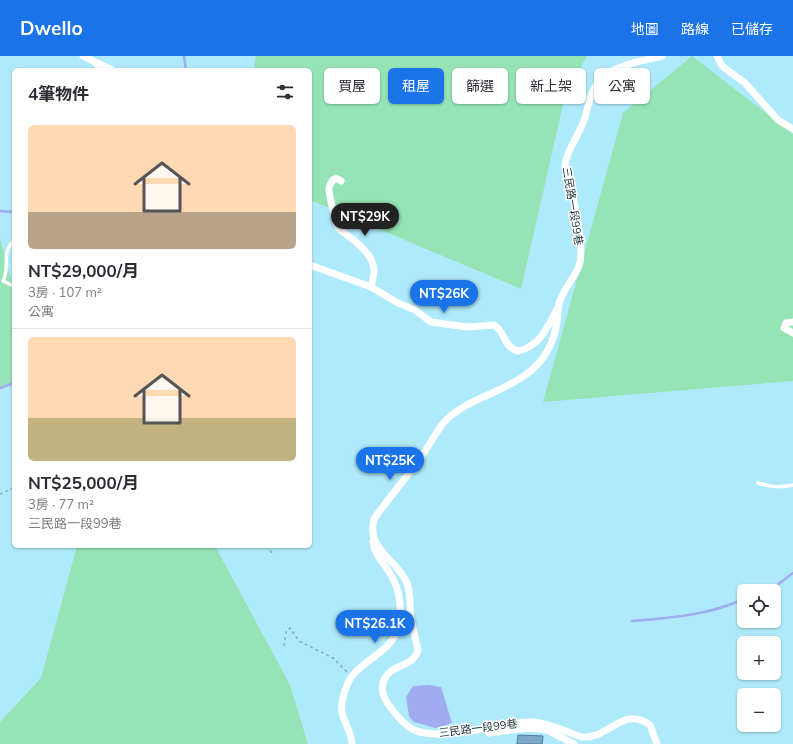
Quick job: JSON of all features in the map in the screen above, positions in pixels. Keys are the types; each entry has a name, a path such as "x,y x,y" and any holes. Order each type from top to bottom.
{"street":[{"path":"83,56 109,68"},
{"name":"三民路一段99巷","path":"657,744 650,725 637,719 618,723 598,736 589,738 542,723 531,722 473,731 434,734 414,730 407,726 393,711 384,698 382,690 384,680 389,673 413,660 418,651 406,581 373,537 372,528 374,519 426,450 437,429 459,408 515,382 529,373 543,359 552,343 557,322 559,303 579,265 580,256 578,226 565,165 566,156 583,124 592,92 608,73 621,66 662,56"},
{"path":"717,56 722,66 745,83 778,120 793,129"},
{"path":"342,181 336,178 333,179 328,189 335,222 338,228 364,251 371,263 374,270 371,287"},
{"path":"312,266 371,287 398,304 415,310 431,322 467,327 494,325 502,333 510,347 518,351 533,346 543,335 559,303"},
{"path":"793,322 786,322 784,328 793,333"},
{"path":"352,744 350,732 344,720 341,709 352,676 391,643 400,620 399,590 394,579 378,557 373,546 373,537"},
{"path":"473,731 486,734 517,729 541,730 548,731 574,744"}],"lane":[{"path":"91,61 98,68"},
{"path":"12,244 6,252 6,274 3,281 12,285"},
{"path":"758,483 770,487 784,487 793,485"}],"path":[{"path":"0,494 12,489"},
{"path":"268,548 273,554"},
{"path":"284,646 286,632 290,628 299,641 333,658 352,676"}],"green space":[{"path":"256,56 587,56 580,68 516,68 516,104 563,104 521,289 312,201 312,68 254,68"},
{"path":"692,56 793,134 793,381 543,402 623,113 634,104 650,104 650,91"},
{"path":"0,239 12,283 12,385 0,389"},
{"path":"76,548 216,548 290,685 308,744 0,744 0,722 41,678"}],"water":[{"path":"428,685 441,687 452,723 436,728 414,722 409,716 406,697 413,686"}],"building":[{"path":"518,735 543,736 542,744 517,744"}],"waterway":[{"path":"184,56 186,68"},
{"path":"0,211 12,212"},
{"path":"0,388 12,384"},
{"path":"779,584 793,573"},
{"path":"632,621 690,615 717,609 737,602"}]}
